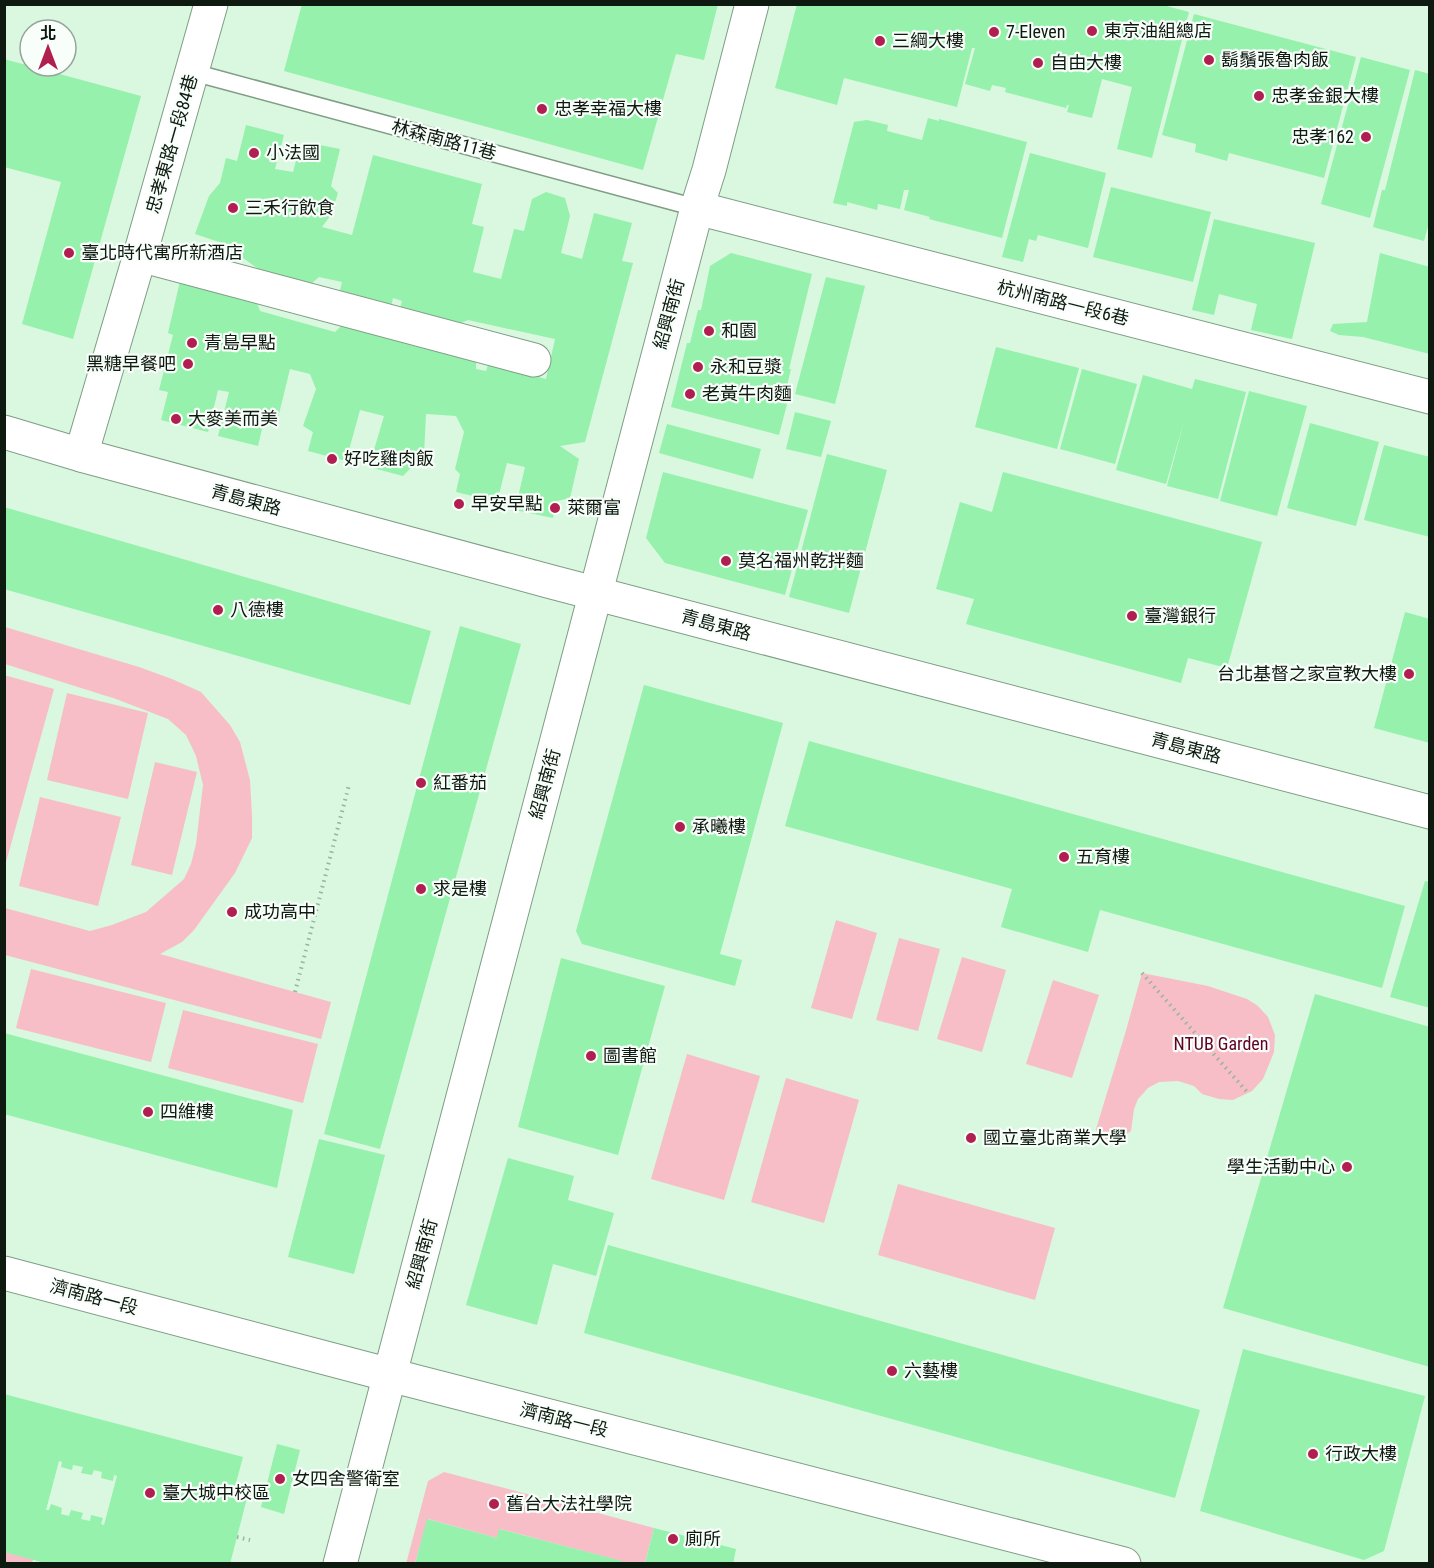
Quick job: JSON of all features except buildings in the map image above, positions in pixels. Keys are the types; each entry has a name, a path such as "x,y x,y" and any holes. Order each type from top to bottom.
{"street":[{"name":"忠孝東路一段84巷","path":"81,455 141,255 211,4"},
{"name":"紹興南街","path":"340,1563 752,4"},
{"name":"杭州南路一段6巷","path":"697,208 1430,397"},
{"path":"141,255 534,360"},
{"name":"青島東路","path":"4,432 81,455 596,593 1430,812"},
{"name":"濟南路一段","path":"4,1273 390,1375 1124,1563"}],"lane":[{"name":"林森南路11巷","path":"192,72 697,208"}],"path":[{"path":"295,992 349,785"},
{"path":"1142,973 1248,1093"},
{"path":"237,1537 250,1540"}],"green space":[{"path":"5,627 172,679 201,692 230,725 240,742 250,780 252,838 235,873 194,930 182,942 160,954 331,1002 321,1039 5,955 5,908 90,931 146,912 184,879 191,864 196,844 203,785 196,756 186,735 168,719 116,699 5,664"},
{"path":"4,675 54,689 5,866 4,865"},
{"path":"67,693 148,713 128,799 47,780"},
{"path":"155,762 197,772 172,875 131,865"},
{"path":"40,797 121,817 98,906 19,886"},
{"path":"836,920 877,933 852,1019 811,1008"},
{"path":"899,938 940,949 918,1031 876,1020"},
{"path":"962,957 1006,970 982,1052 937,1039"},
{"path":"31,969 166,1003 151,1062 16,1028"},
{"name":"NTUB Garden","path":"1142,973 1208,986 1247,999 1258,1006 1268,1017 1275,1035 1274,1052 1263,1079 1252,1091 1233,1100 1219,1099 1202,1094 1194,1086 1178,1081 1159,1082 1148,1088 1138,1099 1131,1131 1116,1138 1099,1139 1096,1129"},
{"path":"1053,980 1099,995 1072,1078 1026,1064"},
{"path":"183,1010 318,1044 303,1103 168,1068"},
{"path":"687,1054 760,1076 724,1200 651,1179"},
{"path":"786,1078 859,1100 824,1223 751,1202"},
{"path":"898,1184 1055,1228 1035,1300 878,1255"},
{"path":"444,1472 654,1528 645,1562 647,1563 621,1564 621,1561 500,1529 497,1538 428,1519 415,1563 406,1564 428,1481"},
{"path":"4,1552 33,1559 32,1563 5,1563"}],"place":[{"name":"東京油組總店","path":"1092,31"},
{"name":"7-Eleven","path":"994,32"},
{"name":"三綱大樓","path":"880,41"},
{"name":"鬍鬚張魯肉飯","path":"1209,60"},
{"name":"自由大樓","path":"1038,63"},
{"name":"忠孝金銀大樓","path":"1259,96"},
{"name":"忠孝幸福大樓","path":"542,109"},
{"name":"忠孝162","path":"1366,137"},
{"name":"小法國","path":"254,153"},
{"name":"三禾行飲食","path":"233,208"},
{"name":"臺北時代寓所新酒店","path":"69,253"},
{"name":"和園","path":"709,331"},
{"name":"青島早點","path":"192,343"},
{"name":"黑糖早餐吧","path":"188,364"},
{"name":"永和豆漿","path":"698,367"},
{"name":"老黃牛肉麵","path":"690,394"},
{"name":"大麥美而美","path":"176,419"},
{"name":"好吃雞肉飯","path":"332,459"},
{"name":"早安早點","path":"459,504"},
{"name":"萊爾富","path":"555,508"},
{"name":"莫名福州乾拌麵","path":"726,561"},
{"name":"八德樓","path":"218,610"},
{"name":"臺灣銀行","path":"1132,616"},
{"name":"台北基督之家宣教大樓","path":"1409,674"},
{"name":"紅番茄","path":"421,783"},
{"name":"承曦樓","path":"680,827"},
{"name":"五育樓","path":"1064,857"},
{"name":"求是樓","path":"421,889"},
{"name":"成功高中","path":"232,912"},
{"name":"圖書館","path":"591,1056"},
{"name":"四維樓","path":"148,1112"},
{"name":"國立臺北商業大學","path":"971,1138"},
{"name":"學生活動中心","path":"1347,1167"},
{"name":"六藝樓","path":"892,1371"},
{"name":"行政大樓","path":"1313,1454"},
{"name":"女四舍警衛室","path":"280,1479"},
{"name":"臺大城中校區","path":"150,1493"},
{"name":"舊台大法社學院","path":"494,1504"},
{"name":"廁所","path":"673,1539"}]}
